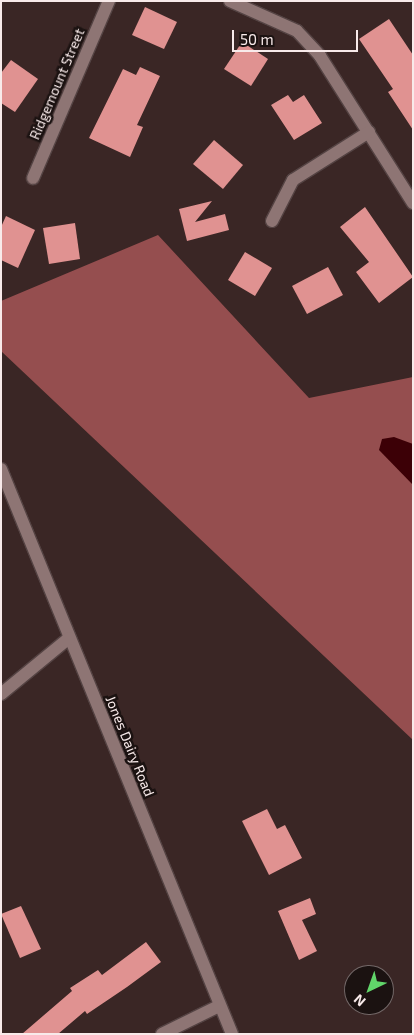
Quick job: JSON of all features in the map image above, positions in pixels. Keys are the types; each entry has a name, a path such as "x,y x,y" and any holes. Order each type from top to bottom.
{"street":[{"name":"Ridgemount Street","path":"33,178 109,1"},
{"path":"230,1 297,31 320,56 413,204"},
{"path":"272,221 293,180 369,132"},
{"name":"Jones Dairy Road","path":"1,469 232,1034"},
{"path":"1,694 70,638"},
{"path":"162,1034 220,1006"}],"shaded area":[{"path":"158,235 309,398 413,377 413,740 1,351 1,301"},
{"path":"394,437 413,444 413,485 379,450 382,439"}],"building":[{"path":"145,7 177,22 164,49 132,35"},
{"path":"389,19 413,55 413,130 388,92 393,89 359,39"},
{"path":"242,42 268,59 251,86 224,69"},
{"path":"11,60 38,79 15,112 1,103 1,73"},
{"path":"140,67 160,76 137,125 143,127 130,157 89,138 123,69 136,75"},
{"path":"288,95 293,102 304,95 322,123 294,140 271,105"},
{"path":"214,140 243,165 223,189 193,164"},
{"path":"212,201 195,222 225,214 229,230 187,241 179,209"},
{"path":"365,207 413,277 379,303 356,272 369,262 340,227"},
{"path":"6,216 35,230 18,268 1,260 1,227"},
{"path":"75,223 80,259 49,264 43,228"},
{"path":"245,252 272,268 255,296 228,280"},
{"path":"328,267 343,295 307,314 292,286"},
{"path":"267,809 277,829 285,825 302,858 269,875 242,821"},
{"path":"310,898 316,914 302,920 317,951 299,960 278,911"},
{"path":"21,906 41,949 20,958 1,914"},
{"path":"146,942 161,962 87,1014 85,1011 58,1034 22,1034 72,991 70,988 98,970 102,975"}]}
